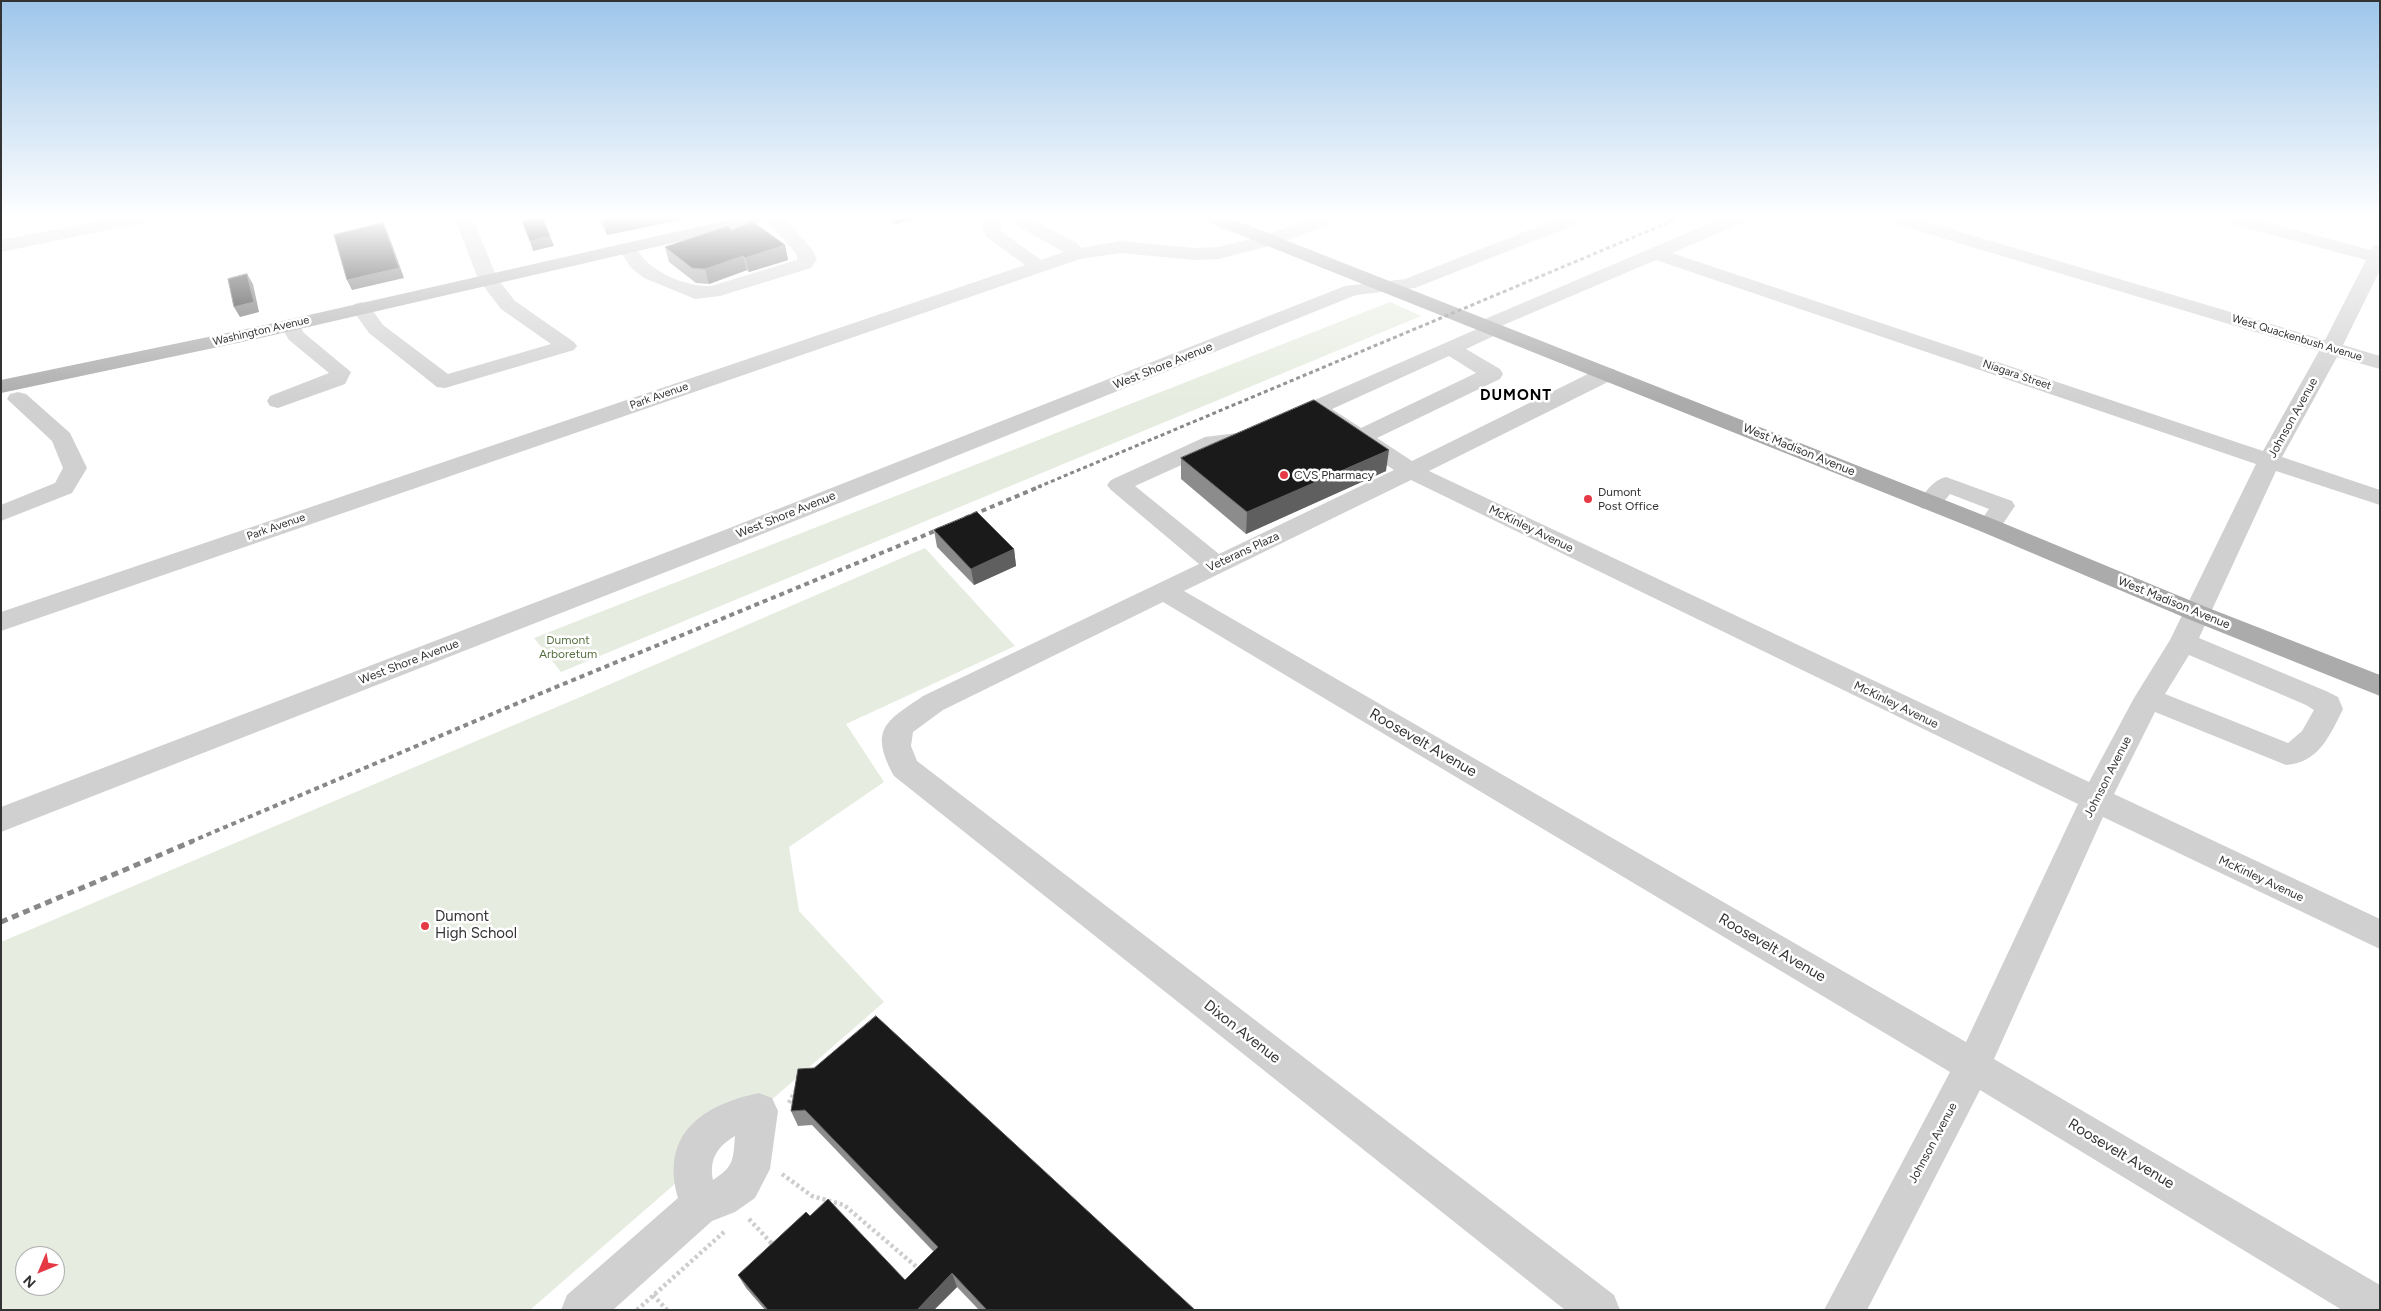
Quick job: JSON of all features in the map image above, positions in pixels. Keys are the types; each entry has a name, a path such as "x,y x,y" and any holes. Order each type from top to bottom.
{"main road":[{"name":"Washington Avenue","path":"10,393 483,280"},
{"name":"West Madison Avenue","path":"1371,280 1930,502"},
{"name":"West Madison Avenue","path":"1989,526 2197,613 2380,686"}],"street":[{"path":"361,308 376,329 445,382 567,346 508,305 489,280"},
{"path":"665,280 695,294 713,292 751,280"},
{"name":"Park Avenue","path":"1,622 1000,280"},
{"name":"West Shore Avenue","path":"1,820 722,541 1352,290 1383,285 1408,284 1417,280"},
{"path":"1360,437 1492,374 1451,348 1489,328 1594,280"},
{"name":"Niagara Street","path":"1735,280 2380,498"},
{"name":"West Quackenbush Avenue","path":"2102,280 2380,363"},
{"name":"Johnson Avenue","path":"1845,1310 1973,1066 2095,801 2148,698 2183,642 2269,460 2331,349 2366,280"},
{"path":"278,402 337,379 340,372 296,336 290,325"},
{"name":"McKinley Avenue","path":"1451,348 1308,411 1360,437 1412,472 2095,801 2380,935"},
{"name":"Veterans Plaza","path":"896,746 899,727 933,703 1162,590 1412,472 1606,374"},
{"path":"1,514 64,488 75,468 62,438 10,393"},
{"path":"1216,565 1119,485 1213,442 1241,440 1274,426"},
{"path":"1930,502 1946,484 2003,506 1989,526"},
{"name":"Roosevelt Avenue","path":"1162,590 1973,1066 2380,1310"},
{"path":"2148,698 2286,754 2293,755 2300,752 2313,736 2329,709 2328,704 2316,698 2183,642"},
{"name":"Dixon Avenue","path":"896,746 905,768 1599,1310"},
{"path":"582,1310 700,1205"}],"path":[{"path":"779,1172 812,1196 844,1205 919,1269"},
{"path":"743,1213 776,1248"},
{"path":"914,1275 924,1264"},
{"path":"654,1295 667,1310"}],"green space":[{"name":"Dumont Arboretum","path":"1390,302 1421,316 561,672 534,638"},
{"name":"Dumont High School","path":"925,548 1015,646 846,724 884,782 789,847 799,911 884,1002 530,1310 1,1310 1,942 578,698"}],"building":[{"path":"228,280 249,280 254,302 234,307"},
{"name":"CVS Pharmacy","path":"1314,400 1389,450 1247,512 1181,458"},
{"path":"977,512 1014,549 971,569 934,530"},
{"path":"876,1016 1195,1310 987,1310 952,1273 917,1310 768,1310 738,1275 806,1212 810,1216 828,1199 905,1280 938,1247 805,1110 791,1111 798,1069 814,1068"}],"railway":[{"path":"1038,487 1531,280"},
{"path":"965,518 1041,486"},
{"path":"190,842 544,692 947,526"},
{"path":"1,922 193,841"}],"place":[{"name":"CVS Pharmacy","path":"1284,475"},
{"name":"Dumont Post Office","path":"1588,499"},
{"name":"Dumont High School","path":"425,926"}],"district":[{"name":"DUMONT","path":"1516,396"}]}
